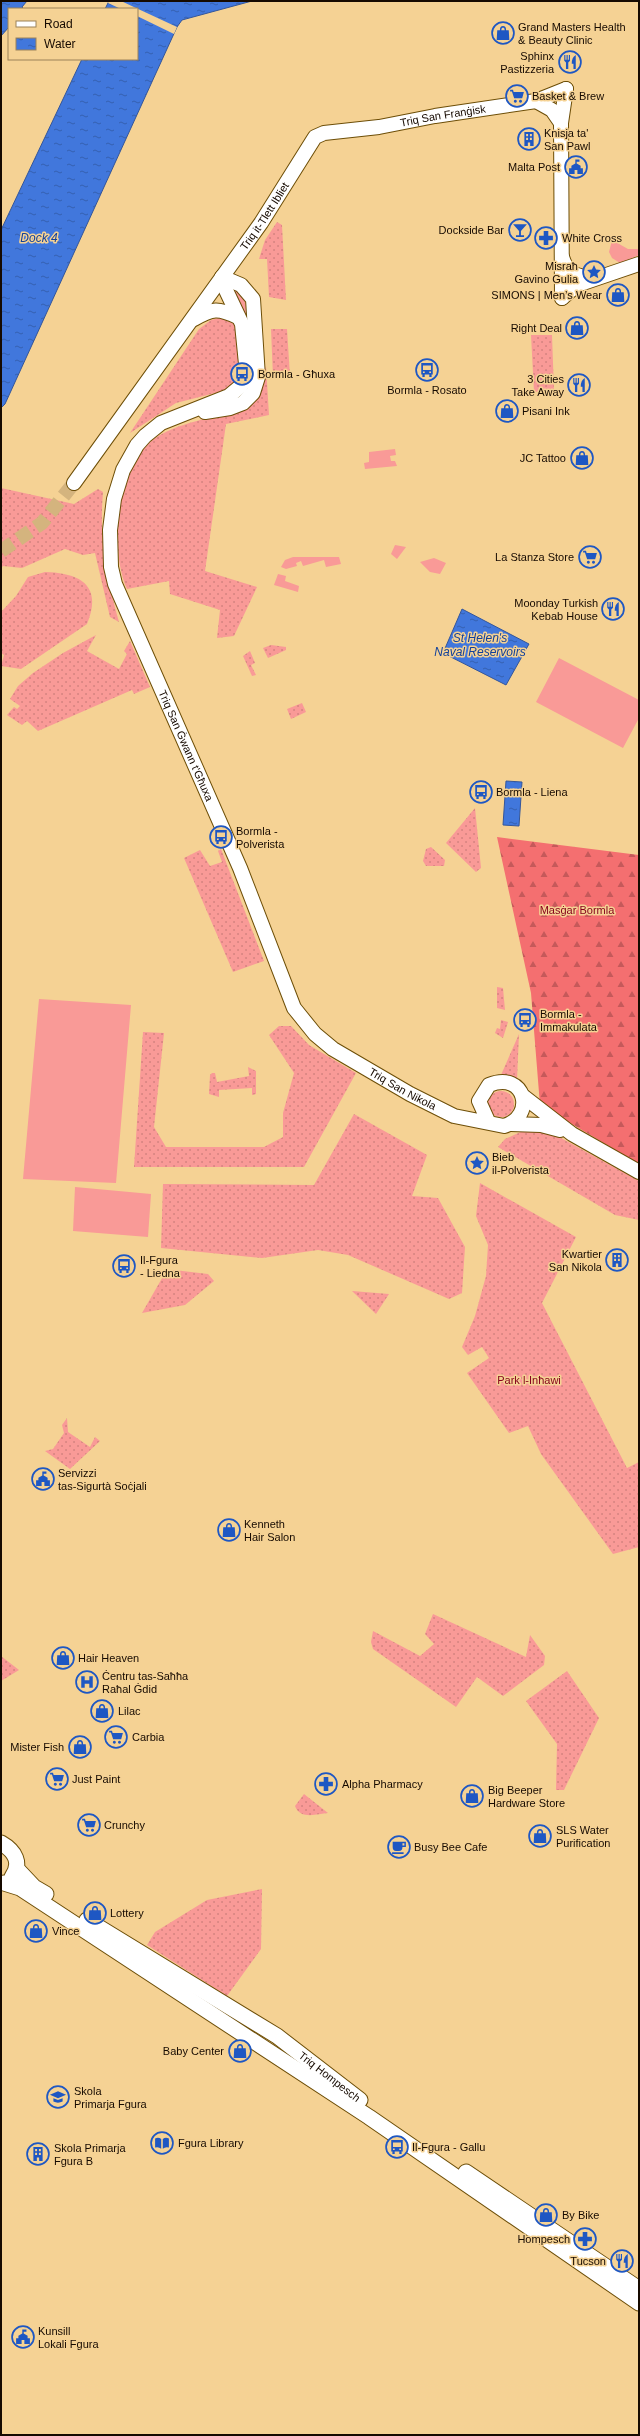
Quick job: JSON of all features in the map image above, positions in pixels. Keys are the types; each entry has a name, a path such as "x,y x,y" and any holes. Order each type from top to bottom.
{"main road":[{"name":"Triq San Franġisk","path":"350,130 536,101 566,89 561,123"},
{"path":"536,101 552,110 561,123 562,298 577,285 609,276 639,264"},
{"name":"Triq it-Tlett Ibliet","path":"74,483 276,201 315,137 324,133 350,130"},
{"path":"561,253 565,267 574,275 586,277 609,276"},
{"name":"Triq San Ġwann t'Għuxa","path":"222,277 224,286 244,332 246,372 241,386 229,396 170,418 153,429 137,445 130,457 119,484 110,530 111,567 115,584 204,784 294,1008 315,1034 333,1049 353,1060"},
{"name":"Triq San Ġwann t'Għuxa","path":"170,418 230,408 243,403 253,393 258,377 253,299 241,285 222,277"},
{"path":"190,321 212,310 224,311 238,317"},
{"name":"Triq San Nikola","path":"353,1060 454,1116 488,1121"},
{"path":"454,1116 479,1102 489,1085 499,1081 512,1083 523,1096 572,1134 639,1172"},
{"path":"511,1124 520,1114 523,1096"},
{"path":"479,1102 488,1121 504,1126 511,1124 541,1125 572,1134"},
{"name":"Triq Hompesch","path":"1,1843 8,1847 15,1856 17,1869 34,1887 215,1999 249,2017 277,2036 402,2130 639,2289"},
{"name":"Triq Hompesch","path":"17,1869 13,1877 2,1885 65,1917 260,2044 639,2303"},
{"path":"260,2044 272,2044 297,2059 303,2057"}],"green space":[{"path":"277,222 282,225 286,300 269,297 267,259 259,259 265,240"},
{"path":"612,240 628,249 639,249 639,255 620,263 612,258 609,252"},
{"path":"232,288 235,288 245,301 247,316 236,302"},
{"path":"222,317 234,324 239,332 241,369 236,383 223,391 176,403 130,433 199,329 211,320"},
{"path":"271,329 287,329 290,376 273,377"},
{"path":"531,335 552,335 554,391 534,392"},
{"path":"266,366 269,415 226,424 205,571 257,587 234,636 217,638 220,610 170,594 169,581 127,589 121,572 118,553 120,510 124,488 131,469 141,452 154,439 163,433 184,425 241,410 263,378"},
{"path":"395,449 396,455 390,456 391,461 395,461 397,466 365,469 364,463 369,462 369,452"},
{"path":"1,488 74,504 98,489 103,492 103,542 110,589 119,622 110,617 95,553 83,555 65,549 22,568 3,566 1,568"},
{"path":"395,545 406,547 397,559 391,554"},
{"path":"293,557 339,557 341,564 326,567 324,560 303,566 301,561 296,563 297,566 286,569 281,567 285,560"},
{"path":"434,558 446,563 440,574 430,572 420,562"},
{"path":"45,572 69,575 85,584 90,591 92,600 91,611 87,624 21,669 1,666 4,655 1,653 1,612 16,596 28,577"},
{"path":"278,574 286,576 285,581 299,586 298,592 274,585"},
{"path":"96,635 87,651 119,669 127,654 124,651 130,641 150,687 134,694 132,690 38,731 27,721 22,725 7,715 14,707 17,709 20,706 10,699 18,686 33,673 63,653"},
{"path":"271,645 286,647 286,650 268,658 263,648"},
{"path":"250,651 255,663 251,665 256,675 252,676 243,656"},
{"path":"559,658 639,700 639,718 623,748 536,702"},
{"path":"302,703 306,712 291,719 287,709"},
{"path":"475,808 481,868 476,872 446,843"},
{"name":"Masġar Bormla","path":"497,837 639,855 639,1164 540,1105 531,993"},
{"path":"431,847 445,860 444,866 426,866 423,861 426,849"},
{"path":"221,849 264,961 233,972 184,858 200,850 210,866 222,862 218,851"},
{"path":"497,987 503,988 505,1010 497,1008"},
{"path":"39,999 131,1005 116,1183 23,1179"},
{"path":"501,1020 508,1022 503,1038 495,1033 497,1028 500,1029"},
{"path":"279,1026 291,1026 309,1045 356,1073 304,1167 134,1167 143,1032 164,1033 154,1127 166,1147 264,1147 283,1137 283,1113 294,1073 269,1035"},
{"path":"519,1034 517,1080 501,1075"},
{"path":"248,1067 256,1071 256,1094 252,1095 252,1088 219,1090 219,1097 209,1094 210,1075 212,1073 215,1073 217,1082 249,1076"},
{"path":"501,1091 510,1095 514,1104 510,1113 501,1117 492,1113 488,1104 492,1095"},
{"path":"354,1114 427,1155 412,1196 438,1198 465,1247 462,1293 449,1299 348,1255 318,1250 262,1258 161,1248 163,1184 314,1185"},
{"path":"527,1129 552,1133 639,1181 639,1220 615,1215 498,1147 505,1139"},
{"name":"Park l-Inħawi","path":"480,1183 576,1237 542,1303 627,1468 639,1462 639,1547 613,1554 541,1454 528,1426 509,1433 467,1373 489,1358 482,1347 468,1355 462,1347 475,1316 486,1276 488,1245 476,1216"},
{"path":"75,1187 151,1194 148,1237 73,1231"},
{"path":"174,1270 208,1274 214,1281 185,1305 142,1313 165,1273"},
{"path":"352,1291 389,1294 376,1314"},
{"path":"67,1418 68,1432 90,1447 95,1437 100,1441 70,1469 45,1451 53,1449 64,1433 62,1425"},
{"path":"433,1614 526,1657 530,1635 545,1656 544,1665 503,1696 477,1677 456,1707 373,1649 371,1642 373,1631 420,1656 434,1644 425,1634"},
{"path":"1,1656 19,1670 1,1681"},
{"path":"567,1671 599,1718 564,1790 556,1790 557,1744 526,1701"},
{"path":"304,1794 328,1813 305,1815 297,1810 295,1806"},
{"path":"262,1889 261,1949 227,1996 147,1945 155,1932 207,1900"}],"water":[{"path":"1,1 27,1 22,7 23,8 8,8 8,28 1,36"},
{"name":"Dock 4","path":"109,1 252,1 182,20 177,27 5,404 1,408 1,230 82,60 138,60 138,8 106,8"},
{"name":"St Helen's Naval Reservoirs","path":"462,609 529,644 506,685 443,653"},
{"path":"506,781 522,782 519,826 503,825"}],"pier":[{"path":"109,1 121,1 136,8 119,8 108,3"},
{"path":"138,9 177,27 174,34 138,16"}],"tunnel":[{"path":"1,551 42,523 74,483"}],"place":[{"name":"Grand Masters Health & Beauty Clinic","path":"503,33"},
{"name":"Sphinx Pastizzeria","path":"570,62"},
{"name":"Basket & Brew","path":"517,96"},
{"name":"Knisja ta' San Pawl","path":"529,139"},
{"name":"Malta Post","path":"576,167"},
{"name":"Dockside Bar","path":"520,230"},
{"name":"White Cross","path":"546,238"},
{"name":"Misraħ Gavino Gulia","path":"594,272"},
{"name":"SIMONS | Men’s Wear","path":"618,295"},
{"name":"Right Deal","path":"577,328"},
{"name":"Bormla - Rosato","path":"427,370"},
{"name":"Bormla - Għuxa","path":"242,374"},
{"name":"3 Cities Take Away","path":"579,385"},
{"name":"Pisani Ink","path":"507,411"},
{"name":"JC Tattoo","path":"582,458"},
{"name":"La Stanza Store","path":"590,557"},
{"name":"Moonday Turkish Kebab House","path":"613,609"},
{"name":"Bormla - Liena","path":"481,792"},
{"name":"Bormla - Polverista","path":"221,837"},
{"name":"Bormla - Immakulata","path":"525,1020"},
{"name":"Bieb il-Polverista","path":"477,1163"},
{"name":"Kwartier San Nikola","path":"617,1260"},
{"name":"Il-Fgura - Liedna","path":"124,1266"},
{"name":"Servizzi tas-Sigurtà Soċjali","path":"43,1479"},
{"name":"Kenneth Hair Salon","path":"229,1530"},
{"name":"Hair Heaven","path":"63,1658"},
{"name":"Ċentru tas-Saħħa Raħal Ġdid","path":"87,1682"},
{"name":"Lilac","path":"102,1711"},
{"name":"Carbia","path":"116,1737"},
{"name":"Mister Fish","path":"80,1747"},
{"name":"Just Paint","path":"57,1779"},
{"name":"Alpha Pharmacy","path":"326,1784"},
{"name":"Big Beeper Hardware Store","path":"472,1796"},
{"name":"Crunchy","path":"89,1825"},
{"name":"SLS Water Purification","path":"540,1836"},
{"name":"Busy Bee Cafe","path":"399,1847"},
{"name":"Lottery","path":"95,1913"},
{"name":"Vince","path":"36,1931"},
{"name":"Baby Center","path":"240,2051"},
{"name":"Skola Primarja Fgura","path":"58,2097"},
{"name":"Fgura Library","path":"162,2143"},
{"name":"Il-Fgura - Gallu","path":"397,2147"},
{"name":"Skola Primarja Fgura B","path":"38,2154"},
{"name":"By Bike","path":"546,2215"},
{"name":"Hompesch","path":"585,2239"},
{"name":"Tucson","path":"622,2261"},
{"name":"Kunsill Lokali Fgura","path":"23,2337"}]}
